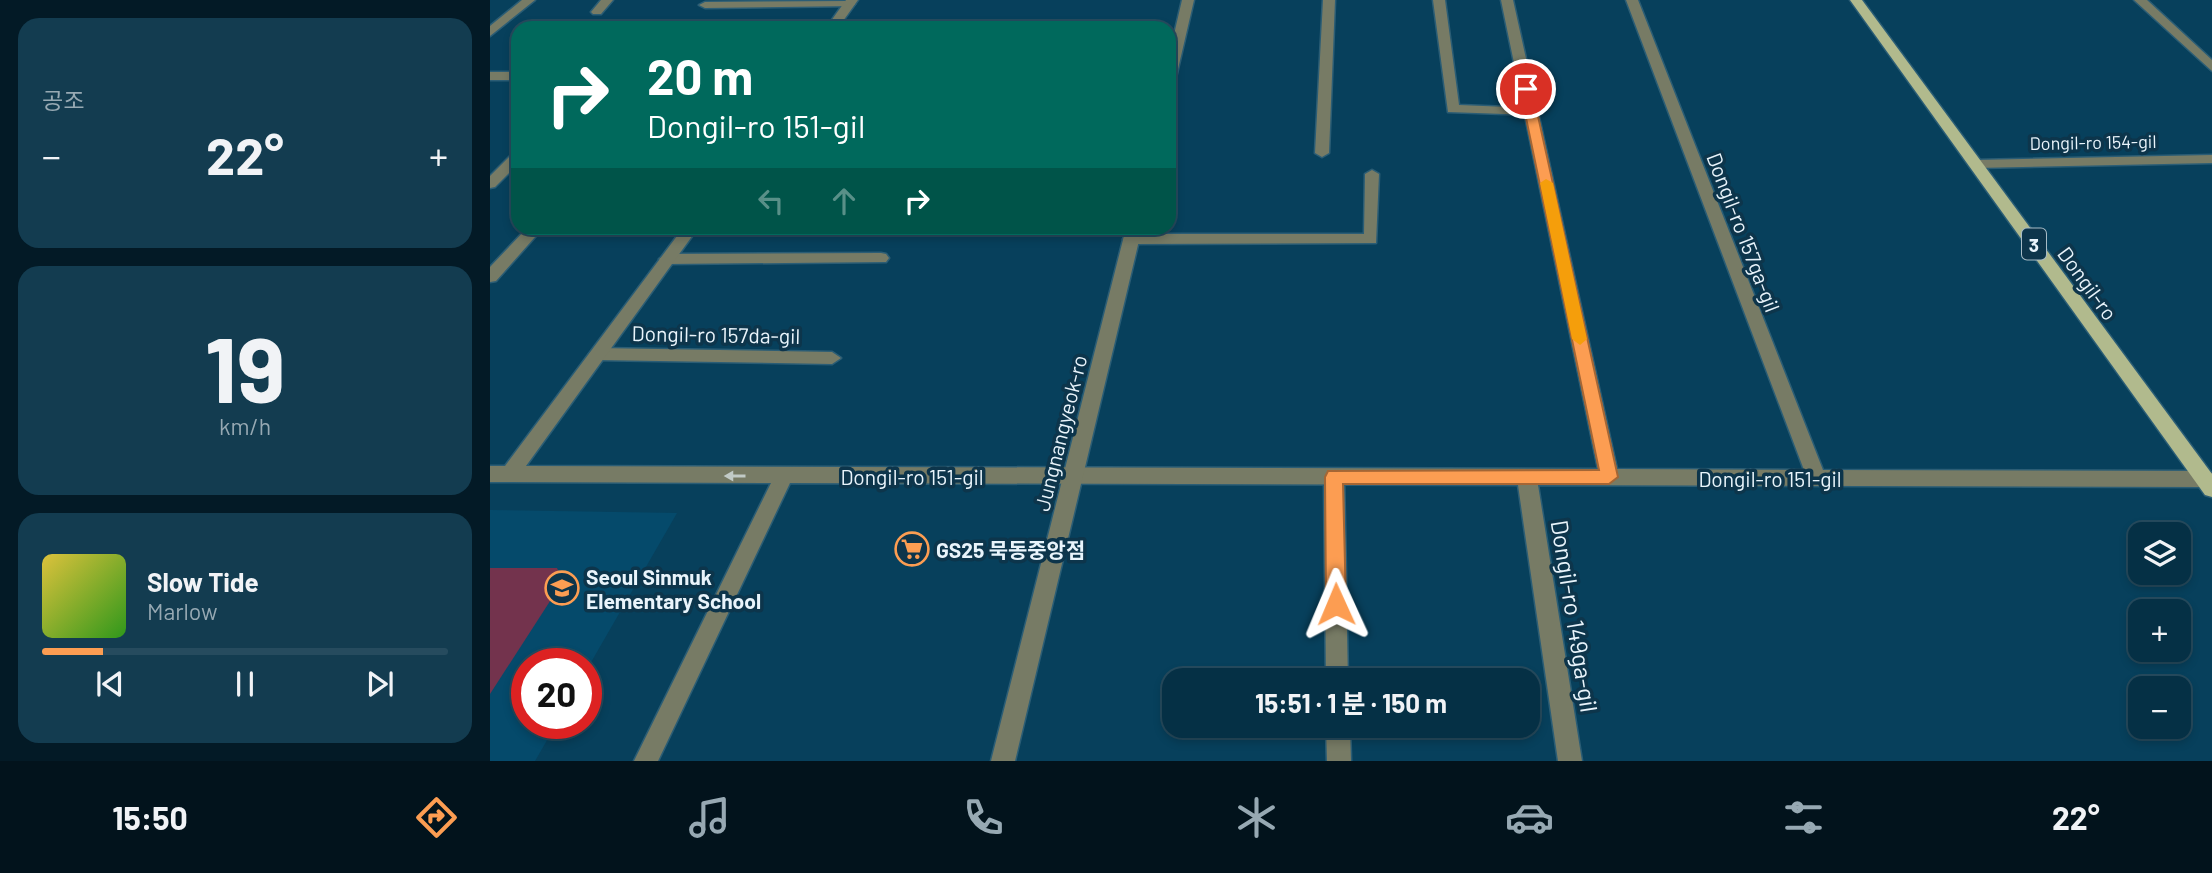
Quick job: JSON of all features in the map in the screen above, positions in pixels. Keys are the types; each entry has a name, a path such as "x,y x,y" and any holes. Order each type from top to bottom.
{"main road":[{"name":"Dongil-ro","path":"1856,0 2208,484"}],"street":[{"path":"491,31 528,0"},
{"path":"597,12 607,0"},
{"path":"1176,40 1188,0"},
{"path":"1322,153 1329,0"},
{"path":"1439,0 1453,110 1531,111"},
{"path":"1507,0 1609,477"},
{"name":"Dongil-ro 157ga-gil","path":"1632,0 1817,478"},
{"path":"2140,0 2212,67"},
{"path":"705,5 851,2"},
{"path":"837,21 851,2"},
{"path":"490,76 511,76"},
{"name":"Dongil-ro 154-gil","path":"1976,164 2212,159"},
{"path":"490,184 511,163"},
{"name":"Jungnangyeok-ro","path":"1176,234 1371,239 1372,174"},
{"path":"490,277 529,235"},
{"name":"Dongil-ro 157da-gil","path":"510,474 685,235"},
{"name":"Jungnangyeok-ro","path":"1003,761 1133,235"},
{"path":"667,259 881,258"},
{"name":"Dongil-ro 157da-gil","path":"598,355 832,358"},
{"name":"Dongil-ro 151-gil","path":"490,474 1817,478 2208,484"},
{"path":"646,761 784,476"},
{"path":"1334,477 1337,668"},
{"name":"Dongil-ro 149ga-gil","path":"1527,478 1570,761"},
{"path":"1338,738 1339,761"}],"shaded area":[{"name":"Seoul Sinmuk Elementary School","path":"490,510 677,513 599,648 511,648 511,739 548,739 535,761 490,761"},
{"path":"490,568 557,568 563,581 520,648 511,648 511,661 490,694"}],"slow traffic":[{"path":"1546,183 1580,339"}],"place":[{"name":"GS25 묵동중앙점","path":"912,549"},
{"name":"Seoul Sinmuk Elementary School","path":"562,588"}],"route":[{"path":"1336,604 1334,477 1609,477 1526,89"}]}
